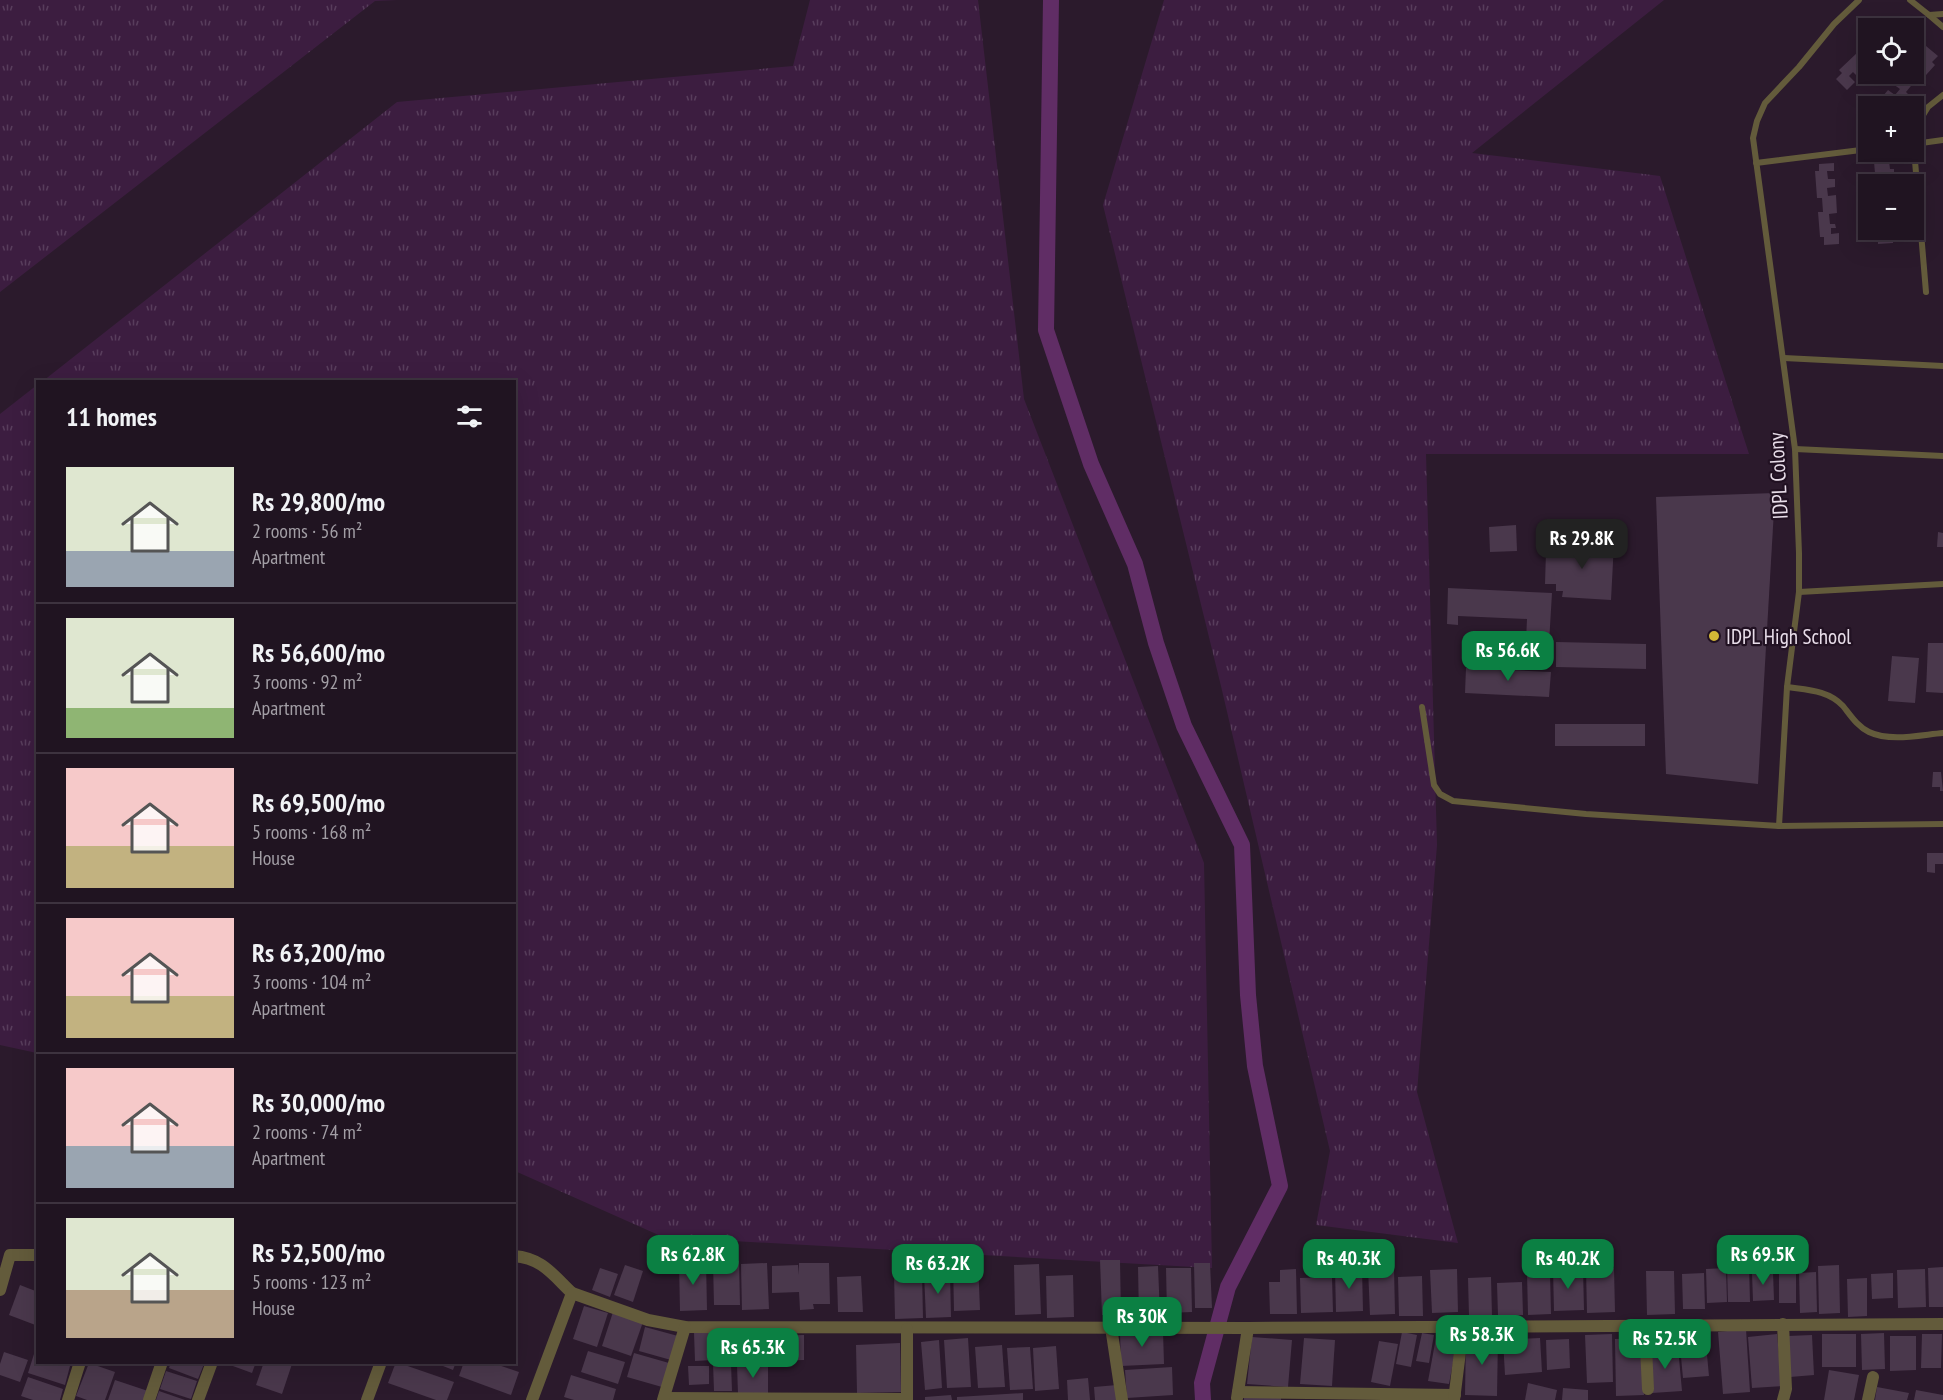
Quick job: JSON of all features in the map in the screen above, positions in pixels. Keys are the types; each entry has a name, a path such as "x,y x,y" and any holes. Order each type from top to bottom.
{"street":[{"path":"0,1290 5,1255 36,1255"},
{"path":"516,1256 540,1262 572,1293 648,1320 685,1327 1463,1328 1943,1324"},
{"path":"532,1400 572,1293"},
{"path":"1783,1324 1786,1389 1783,1400"},
{"path":"1645,1326 1648,1389"},
{"path":"685,1327 663,1399 907,1399 907,1329"},
{"path":"1110,1328 1122,1400"},
{"path":"1248,1328 1237,1396 1454,1398 1463,1328"},
{"path":"68,1400 79,1364"},
{"path":"149,1400 161,1364"},
{"path":"198,1400 211,1364"},
{"path":"367,1400 380,1364"},
{"path":"1868,1400 1873,1377"}],"lane":[{"name":"IDPL Colony","path":"1779,826 1787,687 1799,592 1795,449 1753,138 1765,103 1858,0"},
{"path":"1910,0 1943,27"},
{"path":"1929,15 1943,15"},
{"path":"1924,114 1928,107 1943,95"},
{"path":"1924,143 1943,140"},
{"path":"1756,163 1858,150"},
{"path":"1915,162 1926,292"},
{"path":"1784,358 1943,366"},
{"path":"1795,449 1943,456"},
{"path":"1799,592 1943,584"},
{"path":"1787,687 1825,693 1834,698 1854,722 1869,732 1892,736 1943,733"},
{"path":"1422,707 1434,785 1440,794 1453,801 1586,814 1779,826 1943,824"}],"green space":[{"path":"0,0 397,0 375,1 0,292"},
{"path":"810,0 978,0 1024,399 1204,863 1212,1268 663,1237 516,1171 516,380 44,380 397,102 793,66"},
{"path":"1164,0 1664,0 1472,153 1660,176 1749,454 1426,454 1437,845 1417,1092 1458,1243 1316,1225 1330,1151 1221,686 1103,205"},
{"path":"36,386 36,1053 0,1045 0,414"}],"building":[{"path":"1926,46 1938,56 1932,62 1935,65 1924,77 1925,60 1924,49"},
{"path":"1858,52 1856,70 1858,74 1853,72 1849,76 1855,82 1847,90 1836,79 1842,73 1839,70"},
{"path":"1893,84 1913,84 1906,92 1908,96 1883,96 1888,90 1895,95 1900,89"},
{"path":"1874,162 1889,162 1890,169 1894,169 1894,174 1875,173"},
{"path":"1834,163 1834,171 1827,171 1828,179 1835,179 1835,187 1827,188 1828,196 1836,195 1837,213 1829,214 1830,224 1835,224 1836,228 1831,228 1831,234 1839,233 1839,244 1824,245 1824,237 1820,237 1818,212 1823,212 1822,198 1817,198 1815,171 1819,171 1819,164"},
{"path":"1878,240 1893,240 1893,243 1878,244"},
{"name":"IDPL High School","path":"1775,493 1758,784 1666,774 1656,497"},
{"path":"1516,525 1517,551 1490,552 1489,527"},
{"path":"1938,532 1943,533 1943,547 1937,547"},
{"path":"1563,540 1614,543 1611,600 1562,597 1563,591 1556,591 1556,584 1545,584 1546,551 1563,552"},
{"path":"1448,588 1552,593 1549,643 1526,641 1527,619 1458,616 1458,625 1447,624"},
{"path":"1556,642 1646,644 1646,669 1556,667"},
{"path":"1928,643 1943,643 1943,693 1926,692"},
{"path":"1892,656 1919,658 1915,703 1888,701"},
{"path":"1466,668 1551,672 1549,697 1465,693"},
{"path":"1555,724 1645,724 1645,746 1555,746"},
{"path":"1933,772 1941,772 1943,791 1940,791 1940,787 1932,787"},
{"path":"1927,853 1943,853 1943,864 1935,864 1935,873 1927,872"},
{"path":"706,1260 707,1310 680,1311 679,1261"},
{"path":"1100,1260 1120,1260 1121,1315 1102,1315"},
{"path":"739,1261 740,1305 714,1305 713,1262"},
{"path":"978,1261 980,1310 954,1311 953,1262"},
{"path":"767,1263 769,1309 742,1310 741,1264"},
{"path":"799,1263 829,1263 830,1304 813,1304 814,1309 800,1310 799,1292 772,1293 772,1266 798,1265 799,1275"},
{"path":"1194,1263 1210,1263 1212,1308 1195,1308"},
{"path":"1039,1264 1041,1314 1015,1315 1014,1265"},
{"path":"1749,1264 1750,1302 1728,1302 1727,1265"},
{"path":"625,1265 643,1271 633,1302 614,1295"},
{"path":"1839,1265 1840,1313 1819,1314 1818,1266"},
{"path":"1158,1266 1160,1315 1139,1316 1138,1267"},
{"path":"1394,1267 1395,1314 1370,1315 1368,1268"},
{"path":"1943,1267 1943,1307 1929,1307 1928,1268"},
{"path":"600,1268 618,1274 610,1297 592,1290"},
{"path":"1166,1268 1191,1268 1192,1312 1167,1313"},
{"path":"1362,1268 1363,1311 1336,1312 1335,1269"},
{"path":"1583,1268 1584,1310 1554,1311 1553,1269"},
{"path":"1614,1268 1615,1312 1587,1313 1586,1269"},
{"path":"1726,1268 1727,1302 1707,1303 1706,1269"},
{"path":"1296,1269 1297,1314 1270,1314 1269,1282 1280,1282 1280,1270"},
{"path":"1457,1269 1458,1312 1432,1313 1430,1270"},
{"path":"1925,1269 1926,1307 1898,1308 1897,1270"},
{"path":"1646,1271 1674,1271 1675,1314 1647,1315"},
{"path":"1527,1272 1550,1272 1551,1314 1528,1315"},
{"path":"1773,1272 1774,1300 1753,1301 1752,1273"},
{"path":"1796,1272 1796,1303 1779,1303 1779,1273"},
{"path":"1816,1272 1817,1312 1800,1313 1799,1273"},
{"path":"894,1273 922,1273 923,1318 895,1319"},
{"path":"950,1273 951,1317 926,1318 924,1274"},
{"path":"1704,1273 1705,1309 1683,1309 1682,1274"},
{"path":"1893,1273 1893,1298 1872,1299 1871,1274"},
{"path":"1073,1275 1074,1317 1047,1318 1046,1276"},
{"path":"861,1276 863,1312 838,1312 837,1277"},
{"path":"1422,1276 1423,1316 1399,1316 1398,1277"},
{"path":"1332,1277 1333,1312 1301,1313 1300,1278"},
{"path":"1491,1277 1492,1316 1469,1316 1468,1278"},
{"path":"1867,1278 1867,1316 1848,1317 1847,1279"},
{"path":"1522,1282 1523,1315 1498,1316 1497,1283"},
{"path":"20,1285 36,1291 36,1325 9,1315"},
{"path":"584,1306 608,1313 597,1347 573,1339"},
{"path":"613,1312 643,1322 631,1356 602,1346"},
{"path":"645,1327 678,1336 671,1360 639,1351"},
{"path":"1746,1329 1750,1392 1723,1394 1718,1332"},
{"path":"1163,1331 1164,1364 1121,1366 1120,1332"},
{"path":"712,1332 713,1360 695,1361 694,1333"},
{"path":"750,1332 751,1361 720,1362 719,1333"},
{"path":"1402,1332 1417,1335 1411,1367 1396,1364"},
{"path":"1422,1333 1434,1335 1429,1363 1416,1361"},
{"path":"1884,1333 1885,1369 1862,1370 1861,1334"},
{"path":"753,1334 769,1334 769,1361 753,1362"},
{"path":"1612,1334 1613,1382 1587,1383 1585,1335"},
{"path":"1705,1334 1709,1376 1683,1378 1679,1336"},
{"path":"1777,1334 1782,1386 1752,1388 1748,1337"},
{"path":"1822,1334 1856,1334 1856,1367 1822,1367"},
{"path":"1922,1334 1942,1334 1941,1368 1921,1368"},
{"path":"804,1335 804,1360 773,1361 772,1336"},
{"path":"1812,1335 1814,1375 1790,1377 1788,1336"},
{"path":"1890,1336 1916,1336 1916,1370 1890,1371"},
{"path":"1252,1337 1292,1340 1288,1387 1247,1384"},
{"path":"1466,1337 1498,1337 1497,1396 1465,1395"},
{"path":"968,1338 971,1387 947,1388 944,1340"},
{"path":"1304,1338 1335,1340 1332,1386 1300,1384"},
{"path":"1436,1338 1457,1342 1449,1384 1428,1381"},
{"path":"1540,1338 1542,1372 1505,1375 1503,1340"},
{"path":"1642,1338 1644,1395 1616,1396 1615,1339"},
{"path":"1569,1339 1570,1368 1547,1370 1546,1340"},
{"path":"939,1340 942,1388 925,1390 921,1342"},
{"path":"1379,1341 1398,1344 1390,1386 1371,1382"},
{"path":"900,1343 901,1392 857,1393 856,1345"},
{"path":"1002,1345 1005,1387 978,1388 975,1347"},
{"path":"1056,1346 1059,1389 1035,1391 1033,1348"},
{"path":"1030,1347 1033,1389 1010,1390 1007,1348"},
{"path":"1678,1347 1682,1391 1652,1393 1649,1349"},
{"path":"588,1351 625,1362 618,1384 581,1372"},
{"path":"4,1352 28,1360 20,1382 0,1375 0,1364"},
{"path":"634,1353 669,1363 662,1387 627,1377"},
{"path":"34,1354 36,1364 70,1366 65,1385 28,1373"},
{"path":"713,1363 731,1363 732,1391 714,1391"},
{"path":"89,1364 115,1372 105,1400 87,1400 76,1396"},
{"path":"170,1364 204,1364 198,1379 169,1368"},
{"path":"227,1364 255,1364 252,1373"},
{"path":"263,1364 292,1364 282,1394 256,1385"},
{"path":"395,1364 402,1364 454,1382 447,1400 436,1400 388,1383"},
{"path":"438,1364 455,1364 453,1370"},
{"path":"463,1364 496,1364 519,1372 511,1395 459,1376"},
{"path":"768,1364 768,1393 738,1394 737,1365"},
{"path":"688,1366 709,1366 709,1384 689,1385"},
{"path":"1172,1367 1173,1395 1127,1398 1125,1370"},
{"path":"1829,1370 1859,1375 1854,1400 1824,1400"},
{"path":"166,1371 197,1381 191,1399 160,1389"},
{"path":"571,1375 616,1389 613,1400 574,1400 564,1397"},
{"path":"28,1377 63,1389 60,1400 33,1400 21,1396"},
{"path":"1088,1378 1090,1400 1068,1400 1067,1380"},
{"path":"115,1380 148,1391 145,1400 108,1400"},
{"path":"1528,1383 1557,1390 1555,1400 1525,1400"},
{"path":"1117,1385 1118,1400 1095,1400 1094,1387"},
{"path":"1877,1387 1909,1393 1907,1400 1875,1400"},
{"path":"1563,1388 1588,1390 1588,1400 1562,1400"},
{"path":"1916,1390 1943,1395 1943,1400 1914,1400"},
{"path":"159,1391 185,1400 156,1400"},
{"path":"1023,1393 1023,1400 957,1400 957,1397"},
{"path":"951,1395 952,1400 925,1400 925,1397"},
{"path":"1244,1397 1281,1397 1281,1400 1244,1400"}],"waterway":[{"path":"1051,0 1046,330 1091,464 1135,564 1156,643 1184,726 1242,845 1248,995 1255,1066 1280,1186 1228,1287 1202,1383 1203,1400"}],"place":[{"name":"IDPL High School","path":"1714,636"}]}
